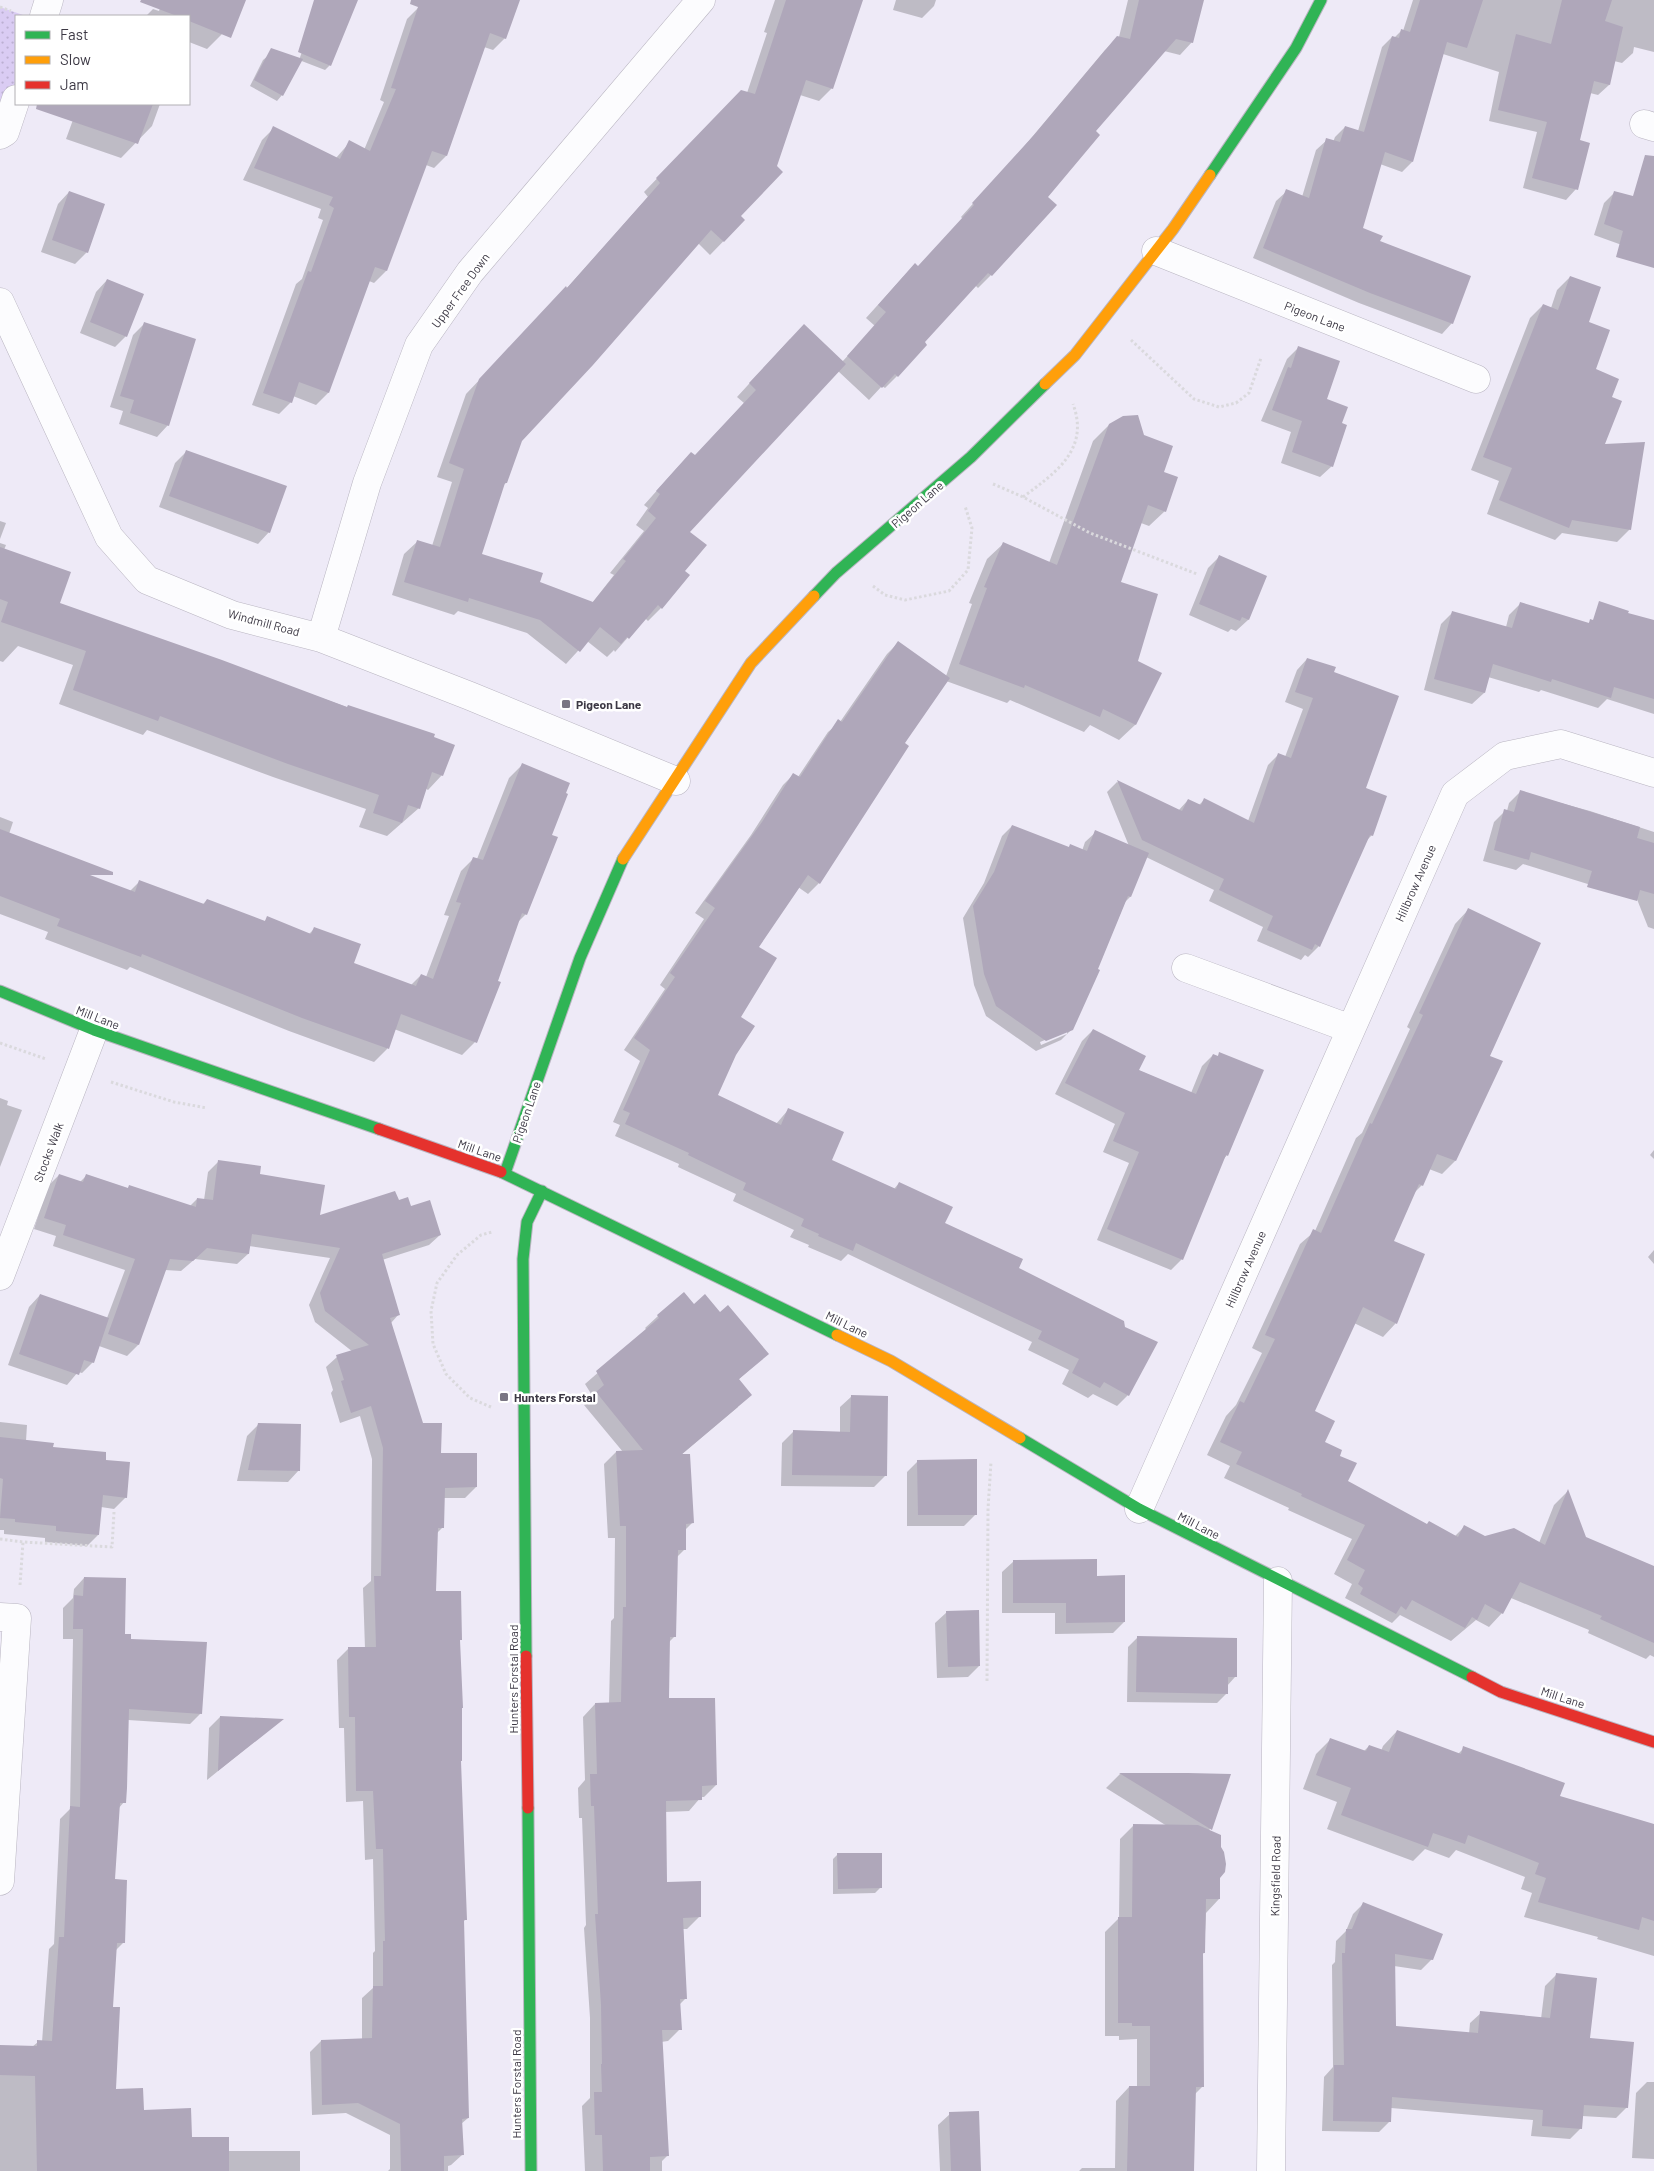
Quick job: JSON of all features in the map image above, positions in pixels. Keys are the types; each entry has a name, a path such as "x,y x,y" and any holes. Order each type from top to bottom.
{"street":[{"path":"44,15 49,0"},
{"name":"Upper Free Down","path":"321,638 367,483 419,346 470,272 701,0"},
{"name":"Pigeon Lane","path":"505,1173 580,958 623,860 676,782 751,663 836,573 955,472 1075,355 1173,229 1296,48 1321,0"},
{"path":"0,135 5,132 15,102"},
{"name":"Pigeon Lane","path":"1156,251 1476,379"},
{"name":"Windmill Road","path":"0,302 109,537 147,580 232,615 321,638 470,696 676,782"},
{"name":"Hillbrow Avenue","path":"1139,1509 1454,794 1504,756 1561,744 1654,773"},
{"path":"1186,968 1351,1029"},
{"name":"Mill Lane","path":"0,991 94,1030 505,1173 891,1361 1139,1509 1278,1581 1501,1692 1654,1742"},
{"name":"Stocks Walk","path":"1,1274 94,1030"},
{"name":"Hunters Forstal Road","path":"531,2171 523,1259 526,1222 542,1191"},
{"name":"Kingsfield Road","path":"1271,2171 1278,1581"},
{"path":"0,1881 9,1617"}],"path":[{"path":"1102,319 1131,340 1194,399 1219,407 1236,404 1249,393 1261,358"},
{"path":"1023,497 1057,471 1076,444 1077,414 1071,398 1051,378"},
{"path":"955,472 1005,488 1090,533 1197,574"},
{"path":"846,565 885,595 905,600 948,591 968,570 972,528 964,504 942,482"},
{"path":"525,1414 499,1410 470,1398 446,1374 433,1344 431,1311 437,1282 457,1255 481,1235 526,1222"},
{"path":"988,1681 988,1509 991,1462 1006,1430"},
{"path":"0,1539 112,1547 114,1512"},
{"path":"9,1617 23,1542"}],"shaded area":[{"path":"0,7 23,15 15,15 15,101 0,135"}],"building":[{"path":"141,0 246,0 231,38 190,21 190,15 174,15 140,2"},
{"path":"314,0 358,0 331,66 298,52"},
{"path":"411,0 520,0 506,39 490,33 447,156 432,151 387,271 375,267 329,393 299,382 292,403 263,393 308,271 311,272 334,208 329,205 333,197 254,168 273,126 340,159 349,140 370,151 396,89 391,88 418,7 410,4"},
{"path":"786,0 863,0 833,89 806,80 777,166 783,172 741,216 745,220 724,242 711,230 593,365 522,441 507,483 505,483 482,554 543,573 540,582 593,602 626,561 623,559 656,518 648,511 660,494 656,491 691,452 695,455 756,390 749,383 804,324 846,364 690,532 707,545 685,571 690,575 662,609 658,605 629,639 627,637 621,644 600,627 580,652 540,620 469,598 468,602 404,582 417,540 440,547 464,469 449,463 479,379 566,286 567,288 660,183 656,178 741,90 755,94"},
{"path":"1139,0 1204,0 1193,43 1176,39 1096,131 1100,135 1048,197 1057,205 992,276 988,273 925,342 927,345 898,377 895,374 882,388 847,356 886,312 878,305 915,263 918,266 974,205 972,203 1034,135 1117,36 1130,39"},
{"path":"1420,0 1483,0 1467,48 1447,42 1413,162 1385,152 1363,228 1383,236 1380,241 1471,276 1453,324 1370,293 1263,248 1286,189 1309,198 1326,138 1340,142 1345,126 1364,132 1392,36 1399,38 1401,29 1410,32"},
{"path":"1562,0 1612,0 1605,21 1623,27 1610,85 1594,81 1580,140 1590,143 1578,190 1532,178 1547,122 1498,110 1516,34 1551,44"},
{"path":"271,48 303,59 283,96 254,80"},
{"path":"37,105 153,105 138,144 36,109"},
{"path":"1645,155 1654,156 1654,268 1616,257 1623,231 1604,224 1614,191 1633,196"},
{"path":"69,191 105,204 88,253 52,240"},
{"path":"1570,276 1601,287 1589,322 1610,330 1596,369 1619,379 1612,397 1622,401 1605,444 1645,442 1631,530 1572,520 1569,528 1499,500 1512,468 1483,457 1543,304 1558,310"},
{"path":"107,279 144,294 127,337 90,322"},
{"path":"144,322 196,339 169,426 130,413 134,400 120,396"},
{"path":"1298,346 1340,361 1327,399 1348,407 1342,423 1347,425 1333,467 1292,452 1302,421 1272,410 1288,367 1291,368"},
{"path":"1138,415 1144,435 1173,446 1164,472 1178,477 1166,512 1148,505 1121,582 1158,594 1138,661 1162,673 1136,725 1103,709 1100,717 1025,685 1024,688 959,664 987,588 984,587 1003,542 1057,565 1109,424 1123,416"},
{"path":"186,450 287,486 270,533 169,496"},
{"path":"0,547 71,572 60,603 222,660 347,707 348,705 435,734 434,737 455,745 443,776 432,772 420,809 408,805 402,823 373,813 379,795 288,764 160,716 158,721 73,690 86,651 1,622 8,602 0,599"},
{"path":"1219,555 1267,576 1249,620 1242,617 1240,621 1199,604"},
{"path":"1599,601 1629,611 1628,613 1654,620 1654,699 1614,687 1611,698 1552,679 1551,682 1493,664 1485,693 1434,679 1452,611 1512,628 1520,602 1589,623 1590,619 1593,620"},
{"path":"898,641 950,678 905,743 909,746 820,884 808,875 759,947 777,958 741,1017 755,1026 736,1055 718,1095 781,1125 788,1108 844,1132 832,1160 896,1189 899,1182 953,1207 945,1223 1023,1259 1019,1268 1124,1321 1125,1327 1158,1342 1129,1396 1104,1382 1100,1388 1072,1373 1079,1359 1038,1339 1042,1331 856,1243 853,1251 818,1236 819,1234 801,1226 804,1219 743,1190 746,1183 688,1155 689,1153 625,1124 630,1113 623,1110 650,1050 634,1038 675,977 670,973 715,908 705,901 762,822 793,773 800,777 838,719 842,722"},
{"path":"1307,658 1336,667 1334,672 1399,696 1366,788 1387,796 1373,836 1370,835 1320,947 1315,944 1312,950 1267,930 1273,916 1219,890 1224,879 1142,840 1117,780 1182,811 1188,799 1201,805 1204,798 1254,823 1278,753 1291,758 1313,698 1295,692"},
{"path":"522,763 570,783 566,793 568,794 552,835 558,837 527,915 522,913 498,981 501,982 477,1043 401,1014 389,1049 302,1018 142,954 141,957 57,926 60,919 0,896 0,829 113,872 113,875 90,875 135,892 139,880 204,904 207,899 265,921 267,916 311,934 314,927 361,944 354,963 416,986 421,974 433,979 461,903 456,902 473,857 483,860"},
{"path":"1520,790 1640,827 1637,838 1654,843 1654,894 1640,890 1637,901 1587,887 1592,871 1531,852 1529,860 1494,850 1504,809 1514,812"},
{"path":"1012,825 1069,847 1070,844 1087,851 1095,830 1149,853 1131,897 1128,896 1098,969 1100,970 1073,1030 1046,1041 996,1006 984,974 973,906 994,872"},
{"path":"1468,908 1541,943 1490,1056 1503,1061 1456,1161 1437,1154 1423,1186 1419,1184 1394,1241 1425,1254 1397,1324 1363,1307 1315,1411 1335,1421 1325,1442 1342,1450 1340,1456 1357,1463 1348,1481 1427,1524 1429,1521 1458,1537 1464,1525 1485,1536 1514,1528 1545,1545 1568,1489 1586,1537 1654,1566 1654,1643 1600,1619 1602,1616 1520,1582 1503,1614 1485,1604 1477,1620 1472,1617 1465,1628 1412,1600 1406,1610 1401,1606 1396,1614 1360,1594 1363,1588 1358,1584 1365,1570 1347,1560 1365,1525 1236,1464 1242,1452 1220,1442 1240,1401 1244,1403 1275,1339 1265,1335 1313,1229 1321,1233 1370,1123 1372,1124 1423,1015 1419,1013"},
{"path":"1093,1029 1146,1056 1139,1070 1196,1094 1213,1054 1218,1056 1219,1052 1264,1070 1228,1156 1226,1155 1183,1260 1107,1229 1139,1152 1113,1141 1125,1113 1065,1083"},
{"path":"218,1160 261,1166 260,1174 325,1185 320,1215 395,1191 399,1200 408,1197 411,1206 430,1200 441,1235 382,1254 400,1315 390,1318 423,1423 442,1423 441,1453 477,1453 477,1487 445,1488 444,1528 438,1528 436,1591 461,1591 462,1640 460,1640 463,1708 461,1761 467,1920 464,1920 469,2118 462,2119 464,2155 444,2156 444,2171 401,2171 400,2124 358,2103 322,2105 321,2040 372,2038 373,1986 383,1986 383,1941 385,1941 383,1849 376,1849 373,1791 356,1791 355,1717 349,1717 348,1647 376,1647 374,1576 381,1576 383,1448 371,1406 351,1413 341,1381 344,1380 336,1355 369,1345 325,1311 320,1293 340,1248 252,1234 249,1254 207,1248 193,1261 170,1259 139,1345 108,1334 135,1259 63,1235 66,1225 44,1218 59,1174 83,1182 86,1174 128,1188 129,1185 196,1207 197,1198 213,1200"},
{"path":"684,1292 694,1304 705,1294 720,1312 728,1305 769,1354 739,1379 752,1395 682,1454 690,1454 694,1523 686,1524 686,1550 678,1550 676,1637 670,1637 669,1698 715,1698 717,1785 702,1786 702,1800 666,1801 667,1882 701,1881 701,1917 683,1918 687,1999 680,1999 682,2030 662,2030 669,2156 650,2157 650,2171 603,2171 602,2135 595,2135 594,2092 602,2092 602,2064 601,2005 595,1914 598,1914 594,1806 591,1806 590,1774 597,1774 595,1703 621,1702 623,1607 626,1607 626,1526 620,1526 616,1451 643,1450 596,1392 604,1385 596,1371 659,1318 657,1315"},
{"path":"40,1294 109,1318 94,1363 84,1360 79,1375 19,1354"},
{"path":"851,1395 888,1396 887,1476 792,1475 793,1430 850,1432"},
{"path":"258,1423 301,1424 300,1471 248,1470"},
{"path":"0,1437 54,1443 53,1447 106,1452 106,1460 130,1462 127,1498 103,1495 99,1535 56,1531 56,1526 15,1522 15,1519 0,1518 3,1479 0,1478"},
{"path":"977,1459 977,1515 918,1515 917,1460"},
{"path":"1097,1559 1097,1576 1125,1575 1125,1622 1066,1623 1066,1603 1013,1603 1013,1560"},
{"path":"84,1577 126,1578 125,1634 131,1634 131,1639 207,1642 202,1714 129,1709 126,1803 120,1803 115,1879 127,1880 125,1943 117,1943 113,2007 120,2007 116,2089 143,2088 144,2110 191,2108 192,2137 229,2137 229,2171 37,2171 35,2076 0,2075 0,2045 37,2046 37,2040 52,2041 59,1937 64,1937 70,1806 80,1807 83,1629 73,1629 74,1595 83,1596"},
{"path":"979,1610 980,1666 948,1667 946,1611"},
{"path":"1137,1636 1237,1638 1237,1677 1228,1677 1228,1694 1136,1692"},
{"path":"220,1716 284,1719 218,1771"},
{"path":"1397,1730 1461,1754 1463,1746 1565,1783 1560,1796 1654,1824 1654,1921 1642,1917 1639,1930 1538,1902 1546,1878 1535,1874 1539,1863 1468,1835 1465,1844 1433,1833 1428,1847 1341,1815 1351,1788 1316,1775 1330,1738 1366,1751 1369,1745 1389,1752"},
{"path":"1119,1773 1188,1773 1231,1774 1212,1830"},
{"path":"1133,1824 1198,1825 1221,1835 1221,1847 1224,1852 1226,1864 1225,1872 1220,1878 1220,1899 1206,1899 1205,1953 1203,1953 1204,2087 1196,2087 1194,2171 1127,2171 1129,2086 1150,2086 1150,2026 1132,2026 1132,2023 1118,2023 1118,1917 1132,1917"},
{"path":"837,1853 882,1853 882,1888 838,1889"},
{"path":"1363,1902 1443,1934 1433,1960 1395,1954 1396,2026 1478,2033 1480,2011 1550,2018 1556,1973 1597,1978 1590,2038 1634,2042 1628,2108 1584,2105 1582,2129 1542,2126 1543,2110 1392,2097 1391,2122 1333,2121 1334,2065 1344,2065 1342,1953 1345,1953 1346,1929 1352,1929"},
{"path":"979,2111 981,2171 951,2171 949,2112"}],"traffic: fast":[{"path":"1210,175 1296,48 1321,0"},
{"path":"814,596 836,573 971,457 1045,384"},
{"path":"505,1173 580,958 623,859"},
{"path":"0,991 94,1030 379,1129"},
{"path":"501,1172 837,1335"},
{"path":"526,1656 523,1259 527,1222 542,1191"},
{"path":"1020,1438 1139,1509 1472,1677"},
{"path":"528,1808 531,2171"}],"traffic: slow":[{"path":"1045,384 1075,355 1173,229 1210,175"},
{"path":"623,859 751,663 814,596"},
{"path":"837,1335 891,1361 1020,1438"}],"traffic: jam":[{"path":"379,1129 501,1172"},
{"path":"526,1656 528,1808"},
{"path":"1472,1677 1501,1692 1654,1742"}],"place":[{"name":"Pigeon Lane","path":"566,704"},
{"name":"Hunters Forstal","path":"504,1397"}]}
